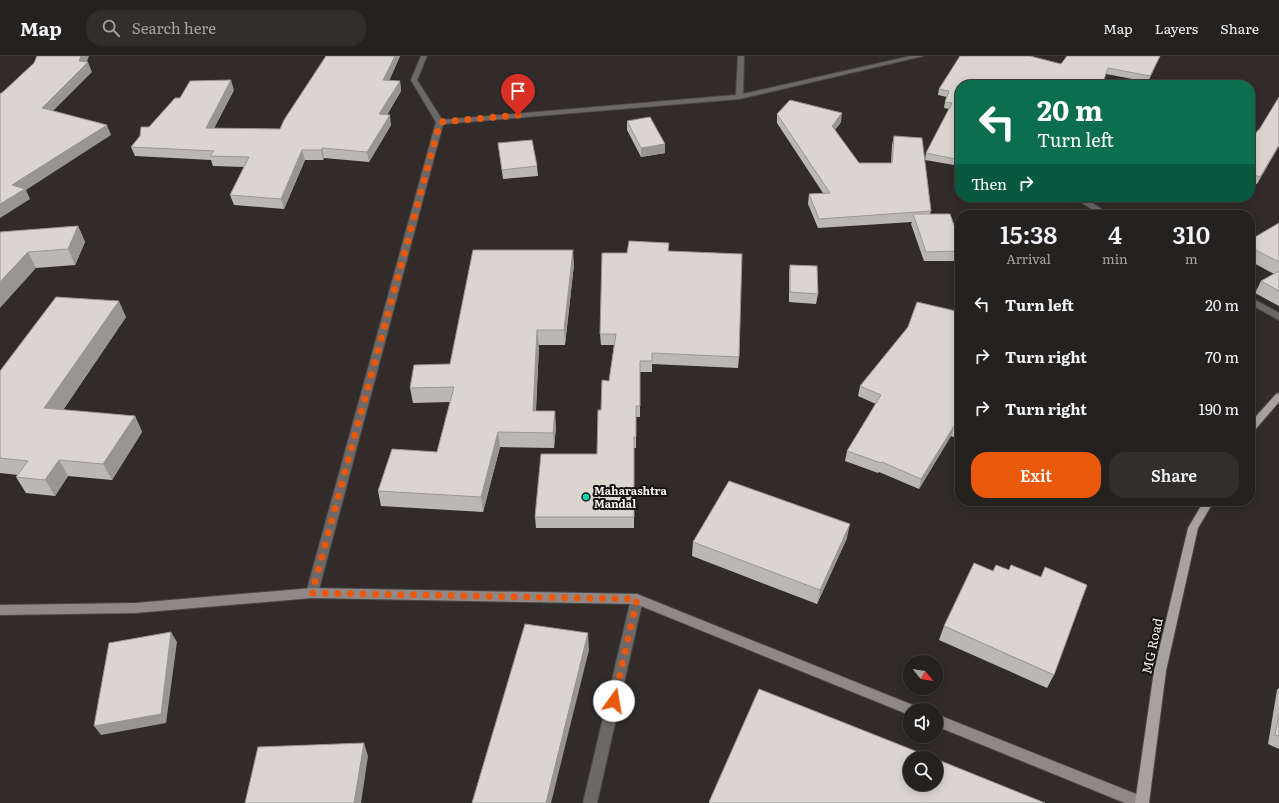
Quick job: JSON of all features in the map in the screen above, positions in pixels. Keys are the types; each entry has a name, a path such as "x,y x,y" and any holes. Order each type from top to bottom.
{"main road":[{"path":"1255,422 1279,396"},
{"name":"MG Road","path":"1141,803 1160,671 1193,528 1206,506"},
{"path":"0,610 135,608 312,593 637,599 903,707"},
{"path":"943,723 1141,803"}],"street":[{"path":"312,593 440,122 414,80 424,56"},
{"path":"739,97 741,56"},
{"path":"440,122 739,97 920,56"},
{"path":"1085,202 1099,210"},
{"path":"1255,303 1279,318"},
{"path":"590,803 637,599"}],"building":[{"path":"37,56 81,56 79,61 88,62 42,108 107,125 12,185 25,189 0,204 0,94 34,63"},
{"path":"326,56 395,56 383,80 400,81 379,114 390,115 367,152 322,148 321,150 302,150 281,199 230,195 249,157 210,156 214,151 131,147 140,136 141,127 149,127 175,98 180,98 190,81 231,80 206,128 280,129 284,120"},
{"path":"960,56 1030,56 1061,64 1067,56 1160,56 1150,76 1108,68 1104,80 955,80 955,159 926,153 952,103 945,102 949,91 939,89"},
{"path":"1279,97 1279,145 1260,177 1255,175 1255,134"},
{"path":"790,100 842,113 832,126 859,163 892,163 894,136 922,138 931,211 819,219 809,194 830,193 777,114"},
{"path":"650,117 665,144 641,148 627,121"},
{"path":"532,140 537,166 502,170 498,143"},
{"path":"913,214 950,214 955,228 955,251 926,252"},
{"path":"1279,223 1279,262 1255,250 1255,237"},
{"path":"78,226 68,249 28,252 0,282 0,232"},
{"path":"629,241 669,243 668,251 742,254 739,357 652,353 652,361 640,361 640,406 636,406 636,437 634,437 634,517 535,517 541,454 597,454 598,410 601,410 602,380 609,381 616,334 600,334 602,253 627,253"},
{"path":"473,250 573,250 564,330 537,330 533,411 555,411 553,433 498,432 481,497 378,491 392,449 437,452 454,387 410,388 414,365 450,364"},
{"path":"790,265 817,266 818,294 790,292"},
{"path":"1279,271 1279,291 1261,281"},
{"path":"56,297 119,301 44,408 135,416 103,464 59,460 45,480 16,477 28,461 0,458 0,371"},
{"path":"917,302 955,311 955,426 921,479 882,462 881,463 847,451 881,395 860,386 908,327"},
{"path":"729,481 850,524 820,590 693,542"},
{"path":"974,563 993,571 996,565 1009,570 1011,565 1041,577 1045,567 1087,585 1054,675 944,626"},
{"path":"525,624 588,633 546,803 472,803"},
{"path":"171,632 161,714 94,726 109,643"},
{"path":"759,689 915,751 903,751 903,791 943,791 943,762 1045,803 710,803 709,802"},
{"path":"1279,714 1279,736 1275,735"},
{"path":"364,743 354,803 245,803 258,747"}],"place":[{"name":"Maharashtra Mandal","path":"586,497"}],"route":[{"path":"518,115 440,122 312,593 637,599 614,701"}]}
